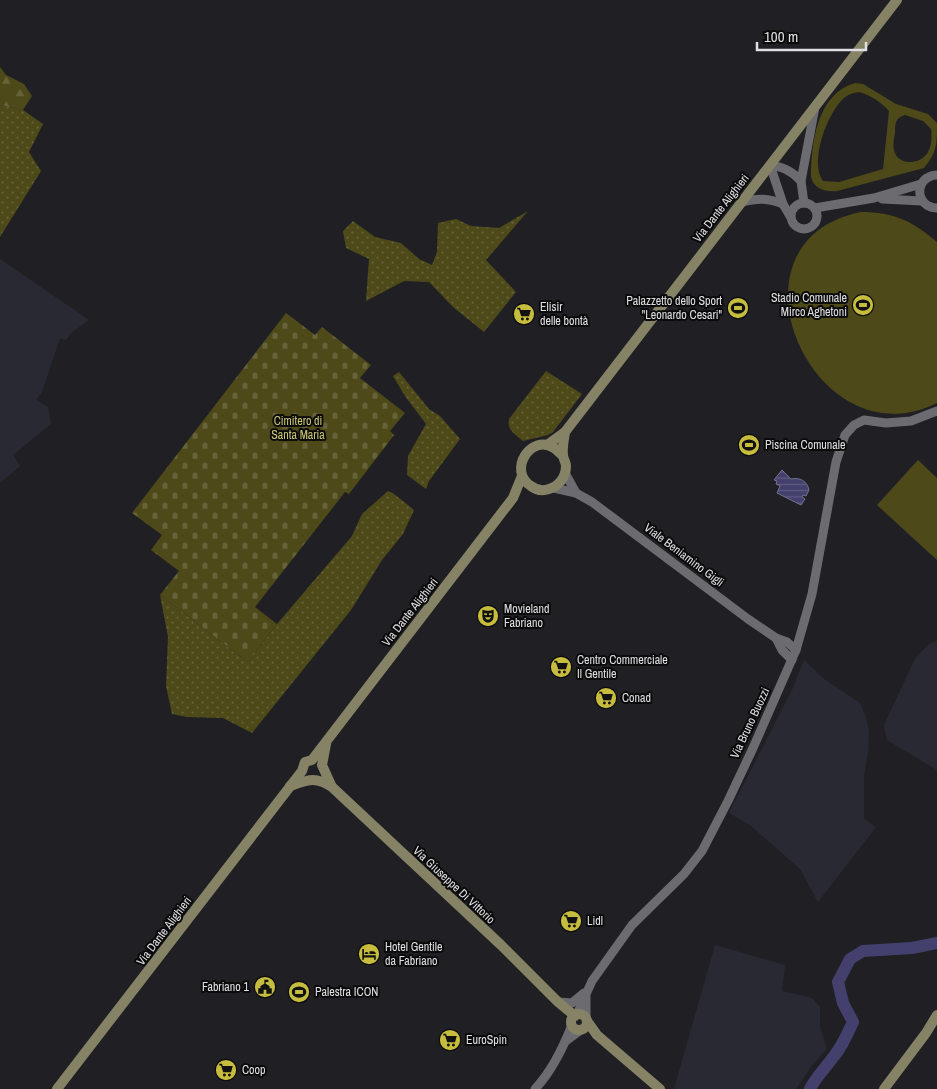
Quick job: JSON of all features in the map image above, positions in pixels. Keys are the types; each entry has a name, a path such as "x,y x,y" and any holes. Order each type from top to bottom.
{"main road":[{"name":"Via Dante Alighieri","path":"58,1089 302,771 305,762 312,760 514,498 522,476 520,468 522,458 529,450 539,445 547,445 565,432 897,0"},
{"path":"554,488 561,482 566,473 566,464 563,456 565,432"},
{"path":"547,445 563,456"},
{"path":"522,476 527,484 534,488"},
{"name":"Via Dante Alighieri","path":"514,498 534,488 545,490 554,488"},
{"name":"Via Dante Alighieri","path":"312,779 321,776 327,741"},
{"path":"312,760 320,762 323,767"},
{"name":"Via Giuseppe Di Vittorio","path":"323,767 332,787"},
{"path":"302,771 312,779"},
{"path":"290,786 312,779"},
{"name":"Via Giuseppe Di Vittorio","path":"312,779 332,787 501,945 574,1019 575,1029 585,1025"},
{"path":"884,1089 926,1033 937,1015"},
{"name":"Via Giuseppe Di Vittorio","path":"574,1019 584,1016 585,1025 660,1089"}],"street":[{"path":"804,202 801,181 815,106"},
{"path":"770,165 784,168 794,173 801,181"},
{"path":"770,165 783,204 794,225 804,230 814,226 817,219 815,208"},
{"path":"790,216 796,205 804,202 815,208 874,198 921,184 928,177 937,175"},
{"path":"921,184 919,194 922,201 930,207 937,208"},
{"path":"742,202 757,198 770,199 783,204"},
{"path":"874,198 922,201"},
{"path":"817,219 840,204"},
{"name":"Via Bruno Buozzi","path":"566,1042 574,1019 592,980 632,925 684,874 702,851 728,801 796,650 812,594 836,462 846,435 854,425 864,420 886,423 911,421 937,411"},
{"path":"566,473 576,493"},
{"name":"Viale Beniamino Gigli","path":"554,488 576,493 592,502 748,619 776,638 787,642 796,650"},
{"name":"Viale Beniamino Gigli","path":"776,638 782,650 792,660"},
{"path":"558,1002 572,1003 586,992"},
{"path":"535,1089 552,1067 566,1042 585,1025 586,992"}],"shaded area":[{"path":"0,259 89,320 71,333 66,340 60,338 42,392 36,400 48,407 51,424 13,455 20,466 0,483"},
{"path":"782,470 791,479 800,479 807,484 809,490 806,496 803,495 802,497 805,499 801,505 777,493 780,486 774,480"},
{"path":"937,641 937,770 887,740 884,725 915,659 929,644"},
{"path":"804,660 824,679 860,703 869,731 864,776 864,819 876,827 818,902 800,869 750,825 729,813 792,690"},
{"path":"715,945 785,965 782,991 812,998 820,1007 820,1027 827,1049 812,1065 796,1089 674,1089"}],"green space":[{"path":"0,67 6,75 24,84 32,96 23,110 0,105"},
{"path":"855,83 863,84 896,104 928,114 937,123 937,137 934,153 924,168 837,191 828,191 817,187 811,177 815,135 824,109 842,89","holes":["859,92 875,99 889,111 883,169 839,182 823,181 819,173 818,162 819,150 826,126 844,98","905,115 923,121 931,129 929,150 918,161 900,160 895,153 896,122"]},
{"path":"0,105 23,110 43,124 29,152 41,171 0,237"},
{"path":"528,211 486,260 516,292 484,332 453,307 429,282 404,281 366,301 369,259 346,248 343,231 353,221 375,237 401,243 419,259 432,265 437,252 438,223 456,219 471,226 499,228"},
{"name":"Stadio Comunale Mirco Aghetoni","path":"861,212 873,212 902,219 919,228 937,242 937,403 892,414 852,403 820,377 798,342 788,302 794,263 817,231"},
{"name":"Cimitero di Santa Maria","path":"286,313 315,335 322,327 371,365 360,378 405,413 390,431 394,435 349,494 345,492 255,607 277,624 248,662 160,595 179,571 151,550 162,535 132,513"},
{"path":"546,371 582,394 553,432 523,441 510,429 509,419"},
{"path":"399,372 429,409 440,416 460,439 429,481 426,489 407,475 408,456 426,424 393,376"},
{"path":"918,460 937,478 937,560 877,505"},
{"path":"388,491 414,510 403,534 382,560 351,610 252,733 223,718 187,717 172,714 166,686 168,637 160,595 248,662 277,624 352,536 362,514"}],"waterway":[{"path":"810,1089 844,1042 853,1022 843,1003 838,982 850,959 863,951 912,948 937,943"}],"place":[{"name":"Stadio Comunale Mirco Aghetoni","path":"863,305"},
{"name":"Palazzetto dello Sport \"Leonardo Cesari\"","path":"738,308"},
{"name":"Elisir delle bontà","path":"524,314"},
{"name":"Piscina Comunale","path":"749,445"},
{"name":"Movieland Fabriano","path":"488,616"},
{"name":"Centro Commerciale Il Gentile","path":"561,667"},
{"name":"Conad","path":"606,698"},
{"name":"Lidl","path":"571,921"},
{"name":"Hotel Gentile da Fabriano","path":"369,954"},
{"name":"Fabriano 1","path":"265,987"},
{"name":"Palestra ICON","path":"299,992"},
{"name":"EuroSpin","path":"450,1040"},
{"name":"Coop","path":"226,1070"}]}
